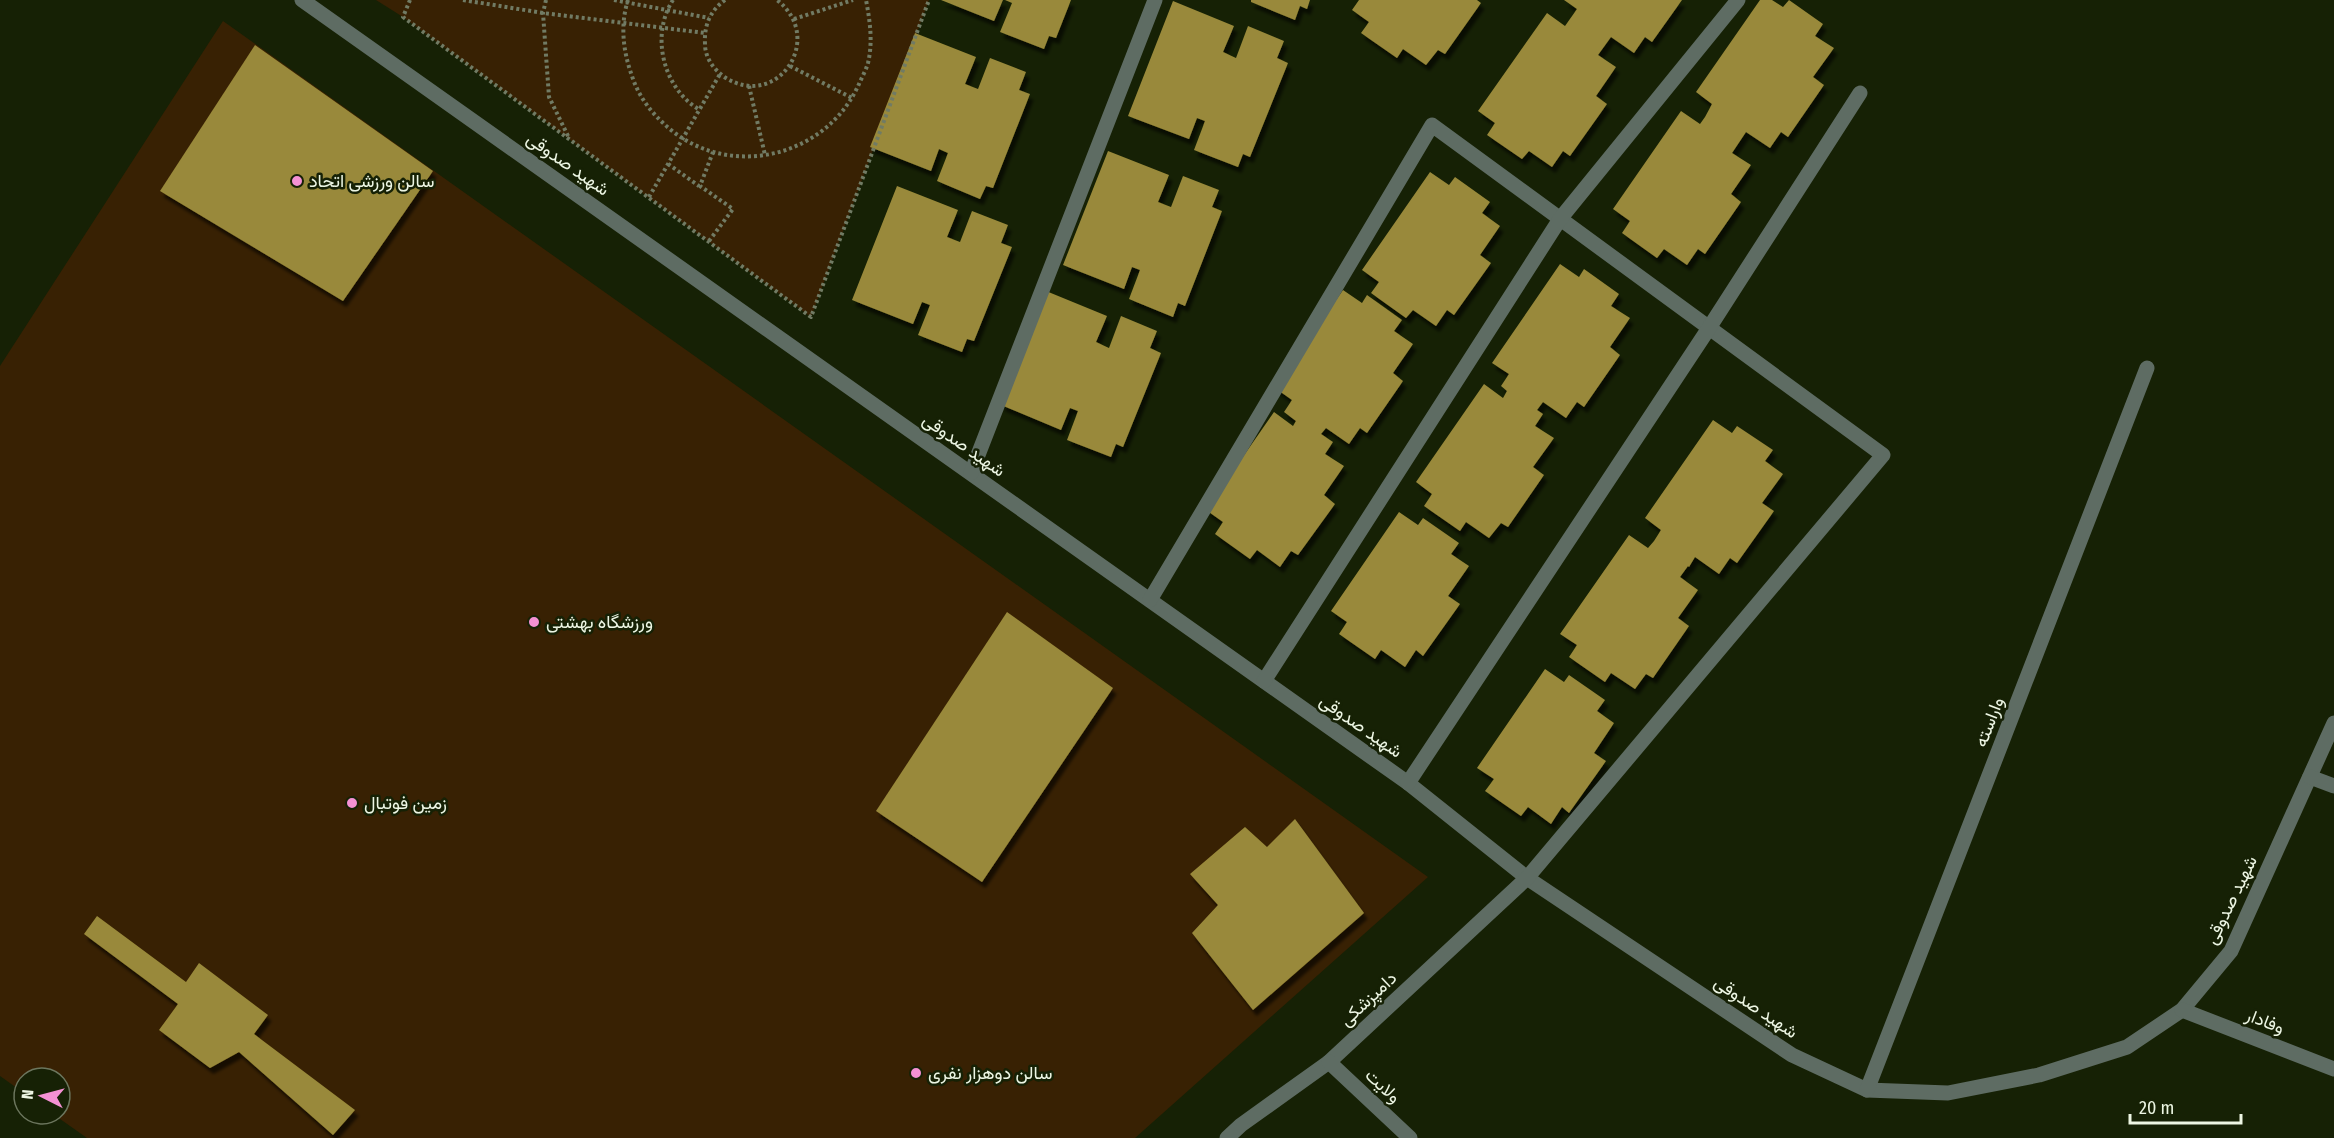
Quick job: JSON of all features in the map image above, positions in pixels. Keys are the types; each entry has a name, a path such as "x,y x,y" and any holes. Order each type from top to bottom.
{"street":[{"name":"شهید صدوقی","path":"302,0 1408,783 1527,878 1792,1055 1867,1089 1948,1092 2039,1075 2127,1047 2182,1010 2231,951 2334,723"},
{"path":"971,473 1155,0"},
{"path":"1264,681 1560,219 1738,0"},
{"path":"1408,783 1709,328 1860,93"},
{"path":"1150,600 1432,125 1709,328"},
{"name":"دامپزشکی","path":"1227,1138 1241,1125 1329,1062 1527,878 1883,455 1709,328"},
{"name":"واراسته","path":"1867,1089 2147,368"},
{"path":"2310,777 2334,786"},
{"name":"وفادار","path":"2182,1010 2334,1069"},
{"name":"ولایت","path":"1329,1062 1410,1138"}],"path":[{"path":"410,0 403,16 811,317 929,0"},
{"path":"463,0 543,13 705,33"},
{"path":"546,0 543,13 549,97 569,139"},
{"path":"614,0 709,18"},
{"path":"673,0 667,9 662,27 660,49 669,75 690,105 700,110"},
{"path":"725,0 717,6 709,18 705,33 705,48 710,62 720,74 734,82 749,86 765,84 779,77 790,66 797,51 798,35 794,19 785,6 777,0"},
{"path":"794,19 853,0"},
{"path":"628,1 623,22 625,57 636,89 656,118 683,139 712,152 744,157 776,154 806,142 832,124 852,99 868,64 871,26 866,0"},
{"path":"790,66 852,99"},
{"path":"649,197 720,74"},
{"path":"749,86 765,155"},
{"path":"700,186 712,152"},
{"path":"668,164 733,209 709,242"}],"shaded area":[{"path":"376,0 929,0 811,317 403,17"},
{"name":"ورزشگاه بهشتی","path":"223,21 1428,877 1135,1138 87,1138 70,1126 72,1126 72,1066 12,1066 12,1084 0,1076 0,366"}],"building":[{"path":"941,0 1003,0 994,21"},
{"path":"1005,0 1071,0 1056,38 1049,36 1044,49 1000,32 1012,3"},
{"path":"1251,0 1310,0 1307,9 1300,6 1295,20 1251,2"},
{"path":"1359,0 1477,0 1481,3 1445,54 1438,50 1426,65 1403,49 1397,58 1361,33 1369,22 1352,10"},
{"path":"1564,0 1682,0 1652,42 1645,37 1634,53 1611,37 1598,55 1616,67 1596,96 1607,104 1570,156 1563,151 1552,167 1529,151 1522,159 1487,135 1495,123 1478,111 1547,13 1565,26 1577,9"},
{"path":"1760,0 1772,0 1783,7 1789,0 1823,24 1815,36 1834,48 1813,77 1824,85 1788,137 1781,132 1770,148 1746,132 1732,153 1751,165 1731,194 1741,202 1705,254 1698,249 1687,265 1664,249 1657,258 1622,233 1630,221 1613,209 1681,111 1700,124 1705,117 1712,104 1696,92"},
{"path":"1173,1 1234,26 1223,52 1236,58 1248,26 1284,41 1277,58 1288,63 1250,157 1243,154 1238,167 1194,150 1205,121 1197,118 1189,139 1128,116"},
{"path":"915,33 976,57 965,84 978,89 990,58 1026,72 1019,90 1030,94 993,188 986,186 980,199 937,181 948,153 939,149 931,171 870,147"},
{"name":"سالن ورزشی اتحاد","path":"255,45 433,171 343,301 160,191"},
{"path":"1108,151 1169,175 1158,202 1171,207 1183,176 1219,190 1212,207 1222,211 1185,306 1178,303 1173,317 1129,299 1140,270 1132,267 1124,289 1063,265"},
{"path":"1430,172 1449,185 1455,177 1490,202 1482,213 1500,226 1480,255 1491,263 1454,315 1447,310 1436,326 1413,310 1406,318 1371,293 1379,282 1362,270"},
{"path":"897,186 958,210 947,237 960,242 972,211 1008,225 1001,243 1012,247 974,341 967,339 962,352 918,335 930,305 922,302 913,324 852,300"},
{"path":"1560,264 1579,277 1584,269 1619,294 1611,306 1630,318 1610,347 1620,355 1584,407 1577,402 1566,418 1543,402 1537,410 1543,414 1535,426 1554,438 1533,467 1544,475 1508,527 1501,523 1489,538 1466,522 1460,531 1424,506 1432,494 1416,482 1484,384 1503,398 1507,391 1501,386 1509,374 1492,363"},
{"path":"1343,290 1362,303 1367,295 1402,320 1394,331 1413,344 1393,373 1403,381 1367,433 1360,428 1349,444 1326,428 1321,434 1333,442 1325,454 1344,466 1324,495 1335,504 1298,555 1291,551 1280,567 1257,550 1250,559 1215,534 1223,522 1206,510 1274,412 1293,426 1296,421 1284,412 1292,400 1275,388"},
{"path":"1046,291 1107,316 1096,342 1109,348 1121,316 1157,331 1150,348 1161,353 1123,447 1116,444 1111,457 1067,440 1078,411 1070,408 1061,430 1001,405"},
{"path":"1713,420 1732,433 1737,426 1773,450 1765,461 1783,474 1762,503 1774,511 1737,563 1730,558 1719,574 1695,557 1680,577 1698,590 1678,618 1689,626 1653,678 1646,674 1635,689 1611,673 1605,682 1569,657 1577,645 1560,634 1629,535 1648,548 1654,541 1661,530 1645,518"},
{"path":"1399,512 1418,525 1423,518 1459,543 1451,554 1469,566 1448,596 1460,604 1423,656 1416,650 1405,667 1381,650 1375,659 1339,634 1347,622 1331,611"},
{"path":"1007,612 1113,688 982,882 876,811"},
{"path":"1545,669 1564,682 1569,675 1605,700 1597,711 1614,723 1594,753 1606,761 1569,813 1562,807 1551,824 1528,807 1521,816 1485,791 1494,779 1477,768"},
{"path":"1295,819 1364,913 1253,1010 1192,933 1218,905 1190,874 1245,827 1267,847"},
{"path":"97,916 186,982 199,963 268,1015 254,1034 355,1110 333,1135 239,1052 210,1068 159,1030 178,1004 84,934"}],"place":[{"name":"سالن ورزشی اتحاد","path":"297,181"},
{"name":"ورزشگاه بهشتی","path":"534,622"},
{"name":"زمین فوتبال","path":"352,803"},
{"name":"سالن دوهزار نفری","path":"916,1073"}]}
